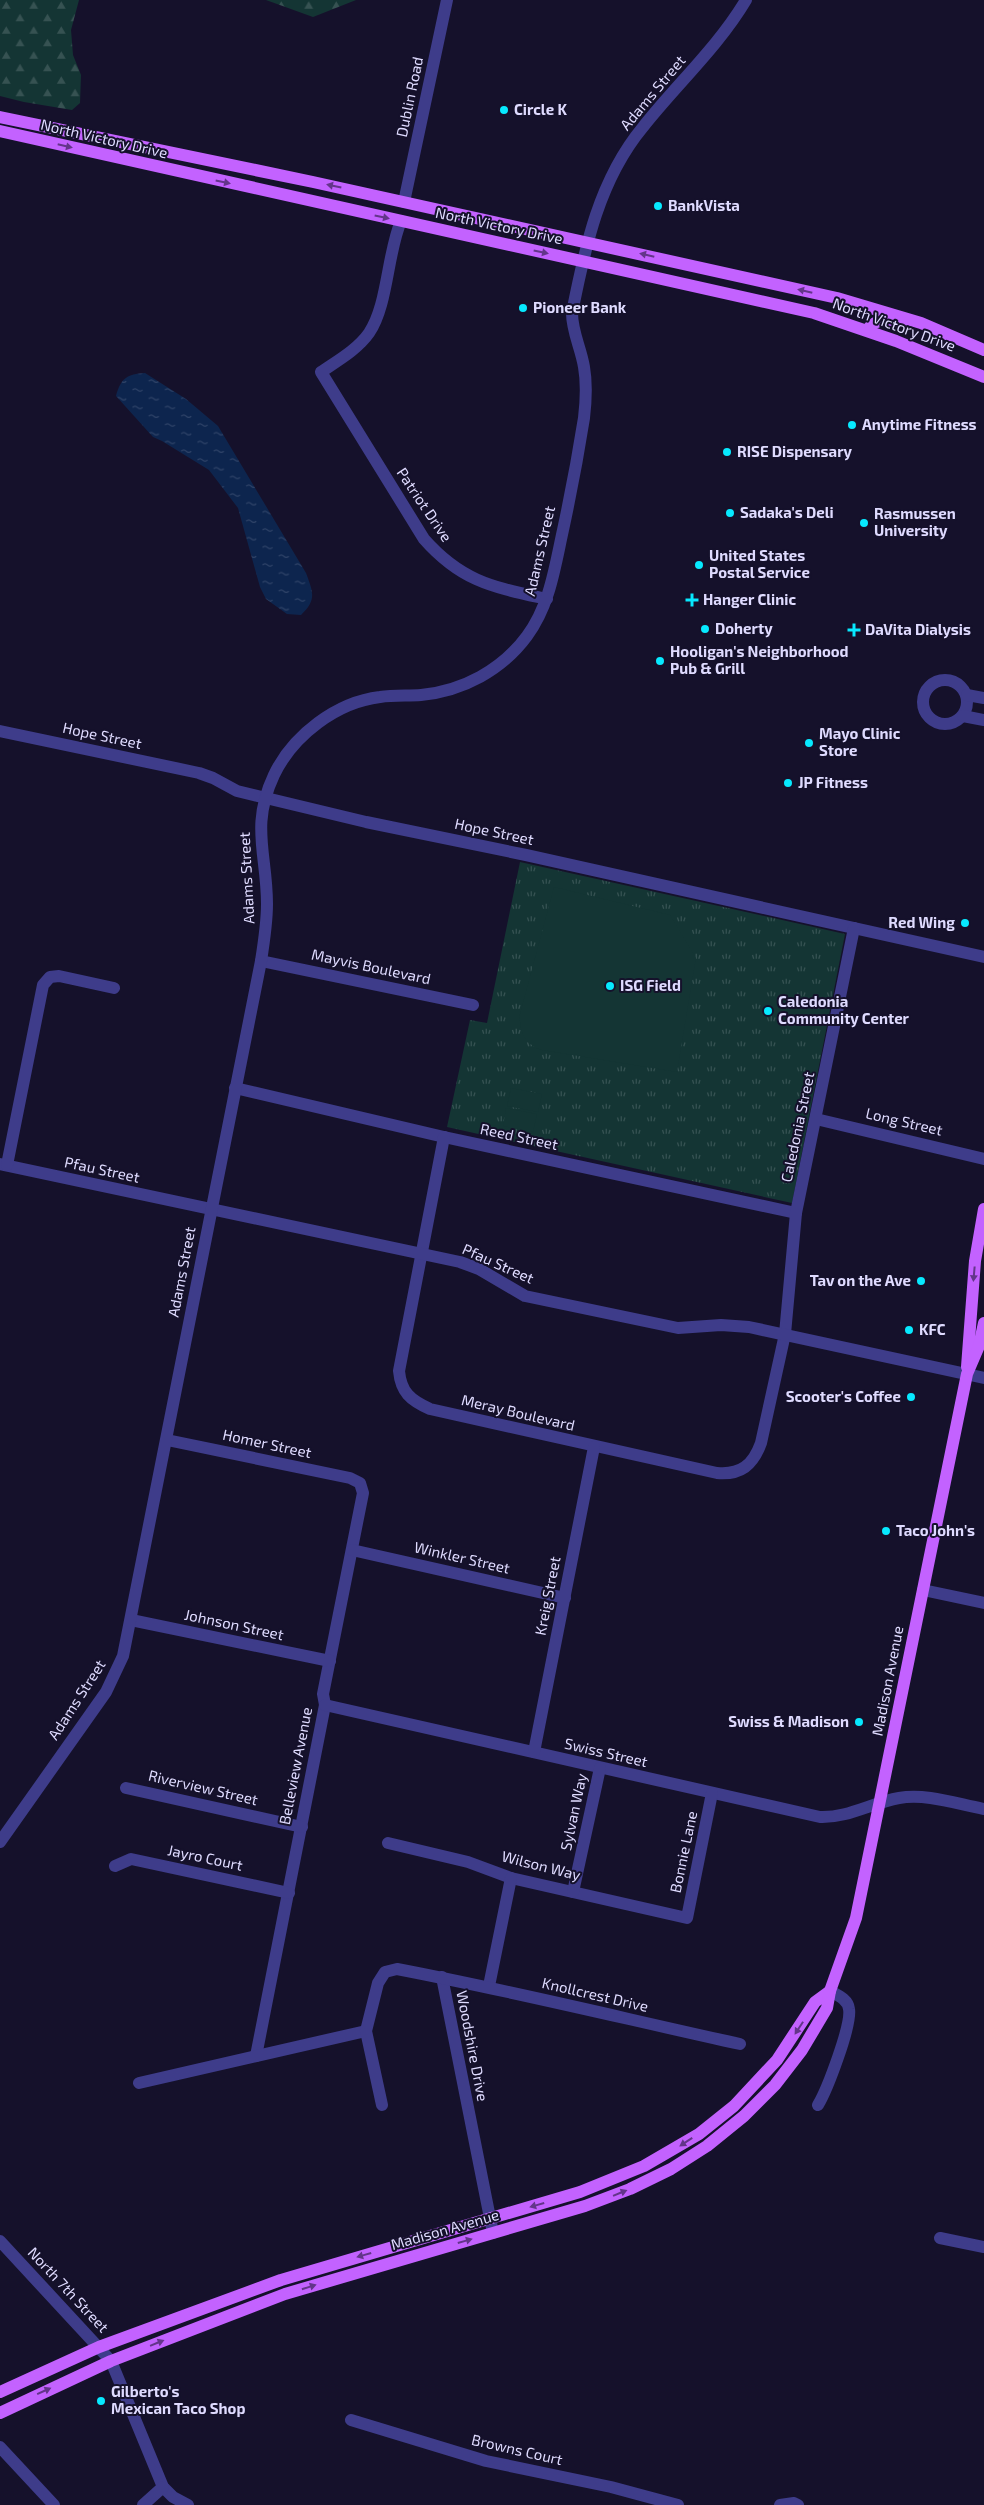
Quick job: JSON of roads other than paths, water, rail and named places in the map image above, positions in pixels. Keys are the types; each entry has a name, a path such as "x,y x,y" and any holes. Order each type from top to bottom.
{"main road":[{"name":"North Victory Drive","path":"0,117 586,241 837,298 881,310 984,350"},
{"name":"North Victory Drive","path":"0,131 814,313 867,330 984,377"},
{"path":"867,330 872,324 889,320 966,342"},
{"name":"Madison Avenue","path":"0,2412 111,2361 285,2294 585,2206 630,2189 671,2169 707,2146 744,2116 788,2070 814,2032 827,2008 830,1991 856,1918 967,1374 975,1261 984,1209"},
{"name":"Madison Avenue","path":"967,1374 979,1346 984,1323"},
{"name":"Madison Avenue","path":"0,2392 99,2348 281,2280 580,2192 624,2175 664,2156 699,2134 734,2106 764,2075 790,2042 815,2002 830,1991"}],"street":[{"name":"Dublin Road","path":"404,202 447,0"},
{"name":"Adams Street","path":"0,1842 106,1692 123,1656 235,1088 262,961 267,910 260,826 265,797 275,773 292,748 315,725 335,712 357,702 380,696 423,694 452,689 480,678 502,664 527,636 547,599 564,527 584,418 586,393 584,365 572,326 572,313 586,241 618,164 638,134 712,47 746,0"},
{"name":"Patriot Drive","path":"401,222 396,234 378,316 369,333 358,346 321,372 424,539 441,558 464,574 492,586 547,599"},
{"path":"942,679 955,681 967,695 968,706 963,716 947,724 934,721 925,711 923,698 930,686 942,679"},
{"path":"967,695 984,698"},
{"path":"963,716 984,720"},
{"name":"Hope Street","path":"0,731 198,773 213,778 237,791 366,822 517,853 984,957"},
{"name":"Caledonia Street","path":"785,1334 796,1214 854,928"},
{"name":"Mayvis Boulevard","path":"262,961 473,1005"},
{"path":"3,1165 43,985 50,977 59,976 114,988"},
{"name":"Reed Street","path":"235,1088 444,1137 796,1214"},
{"name":"Long Street","path":"816,1119 984,1158"},
{"name":"Meray Boulevard","path":"444,1137 399,1371 401,1387 418,1404 430,1410 594,1447 717,1473 730,1474 745,1468 755,1458 761,1443 785,1334"},
{"name":"Pfau Street","path":"3,1165 421,1252 479,1270 525,1296 678,1328 721,1325 749,1327 984,1378"},
{"name":"Homer Street","path":"167,1440 350,1478 360,1483"},
{"name":"Kreig Street","path":"534,1752 594,1447"},
{"name":"Belleview Avenue","path":"256,2056 325,1706 323,1694 363,1493 360,1483"},
{"name":"Winkler Street","path":"352,1550 565,1598"},
{"path":"923,1590 984,1603"},
{"name":"Johnson Street","path":"131,1620 330,1661"},
{"name":"Swiss Street","path":"325,1706 820,1817 835,1818 899,1798 921,1798 984,1809"},
{"name":"Sylvan Way","path":"573,1892 600,1768"},
{"name":"Riverview Street","path":"126,1788 302,1827"},
{"name":"Bonnie Lane","path":"687,1918 712,1793"},
{"name":"Wilson Way","path":"388,1843 468,1862 511,1878 687,1918"},
{"name":"Jayro Court","path":"115,1866 131,1859 289,1893"},
{"path":"490,1986 511,1878"},
{"name":"Woodshire Drive","path":"366,2031 378,1982 385,1972 397,1968 442,1977 493,2233"},
{"name":"Knollcrest Drive","path":"442,1977 490,1986 537,1999 740,2044"},
{"path":"818,2104 826,2091 847,2024 849,2008 844,1999 830,1991"},
{"path":"139,2083 366,2031 382,2105"},
{"path":"940,2238 984,2247"},
{"name":"North 7th Street","path":"0,2241 111,2361"},
{"path":"111,2361 163,2487 173,2497 188,2505"},
{"name":"Browns Court","path":"351,2420 486,2461 611,2487 678,2505"},
{"path":"0,2447 54,2505"},
{"path":"143,2505 163,2487"},
{"path":"780,2505 794,2503 798,2505"}],"water":[{"path":"145,373 186,399 218,426 306,573 312,596 310,605 301,615 287,614 266,599 260,587 238,508 209,470 153,437 116,396 120,385 126,378 134,374"}],"place":[{"name":"Circle K","path":"504,110"},
{"name":"BankVista","path":"658,206"},
{"name":"Pioneer Bank","path":"523,308"},
{"name":"Anytime Fitness","path":"852,425"},
{"name":"RISE Dispensary","path":"727,452"},
{"name":"Sadaka's Deli","path":"730,513"},
{"name":"Rasmussen University","path":"864,523"},
{"name":"United States Postal Service","path":"699,565"},
{"name":"Hanger Clinic","path":"692,600"},
{"name":"Doherty","path":"705,629"},
{"name":"DaVita Dialysis","path":"854,630"},
{"name":"Hooligan's Neighborhood Pub & Grill","path":"660,661"},
{"name":"Mayo Clinic Store","path":"809,743"},
{"name":"JP Fitness","path":"788,783"},
{"name":"Red Wing","path":"965,923"},
{"name":"ISG Field","path":"610,986"},
{"name":"Caledonia Community Center","path":"768,1011"},
{"name":"Tav on the Ave","path":"921,1281"},
{"name":"KFC","path":"909,1330"},
{"name":"Scooter's Coffee","path":"911,1397"},
{"name":"Taco John's","path":"886,1531"},
{"name":"Swiss & Madison","path":"859,1722"},
{"name":"Gilberto's Mexican Taco Shop","path":"101,2401"}]}
